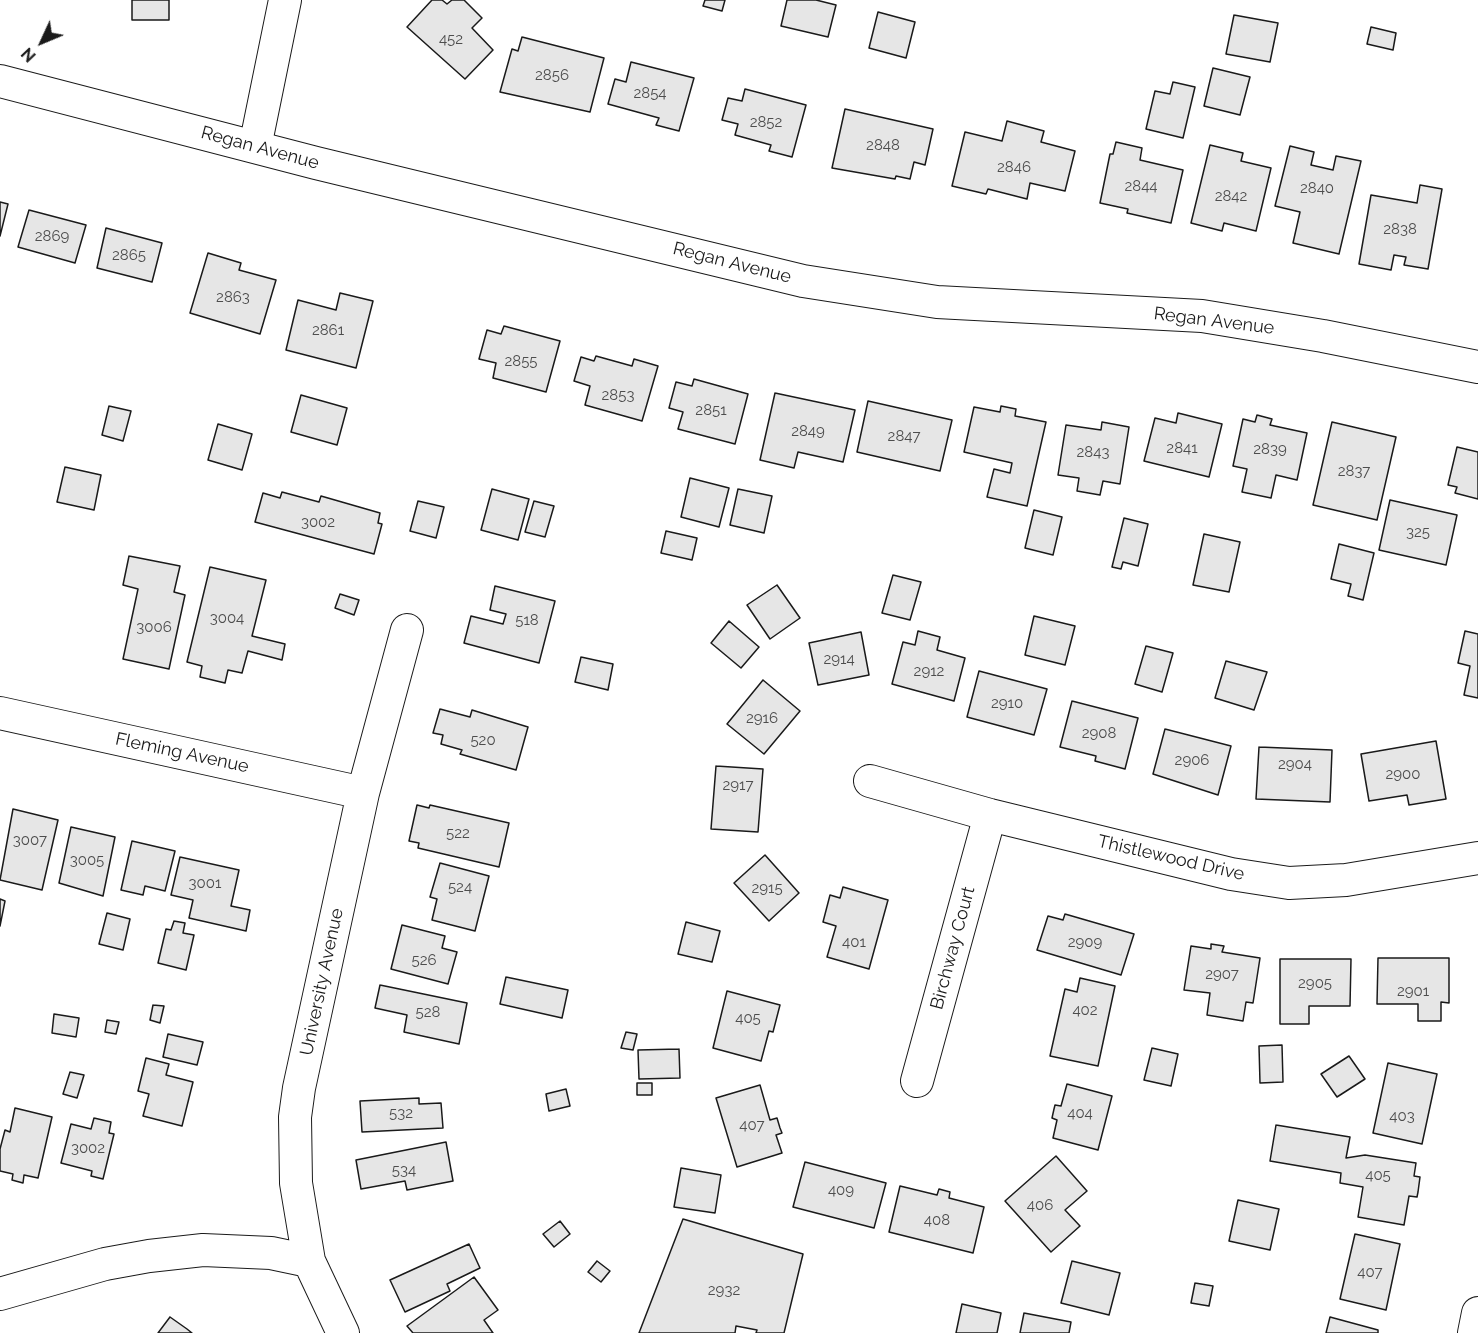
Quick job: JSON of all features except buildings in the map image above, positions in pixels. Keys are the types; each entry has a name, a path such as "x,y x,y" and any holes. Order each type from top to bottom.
{"street":[{"path":"255,147 285,0"},
{"name":"Regan Avenue","path":"0,81 255,147 803,281 936,302 1202,316 1323,336 1478,367"},
{"name":"University Avenue","path":"343,1333 309,1261 296,1183 295,1117 299,1088 363,793 407,630"},
{"name":"Fleming Avenue","path":"0,713 363,793"},
{"name":"Thistlewood Drive","path":"870,781 990,815 1231,874 1289,883 1346,880 1478,858"},
{"name":"Birchway Court","path":"917,1081 990,815"},
{"path":"0,1294 105,1264 203,1250 272,1253 309,1261"},
{"path":"1474,1333 1478,1313"}]}
